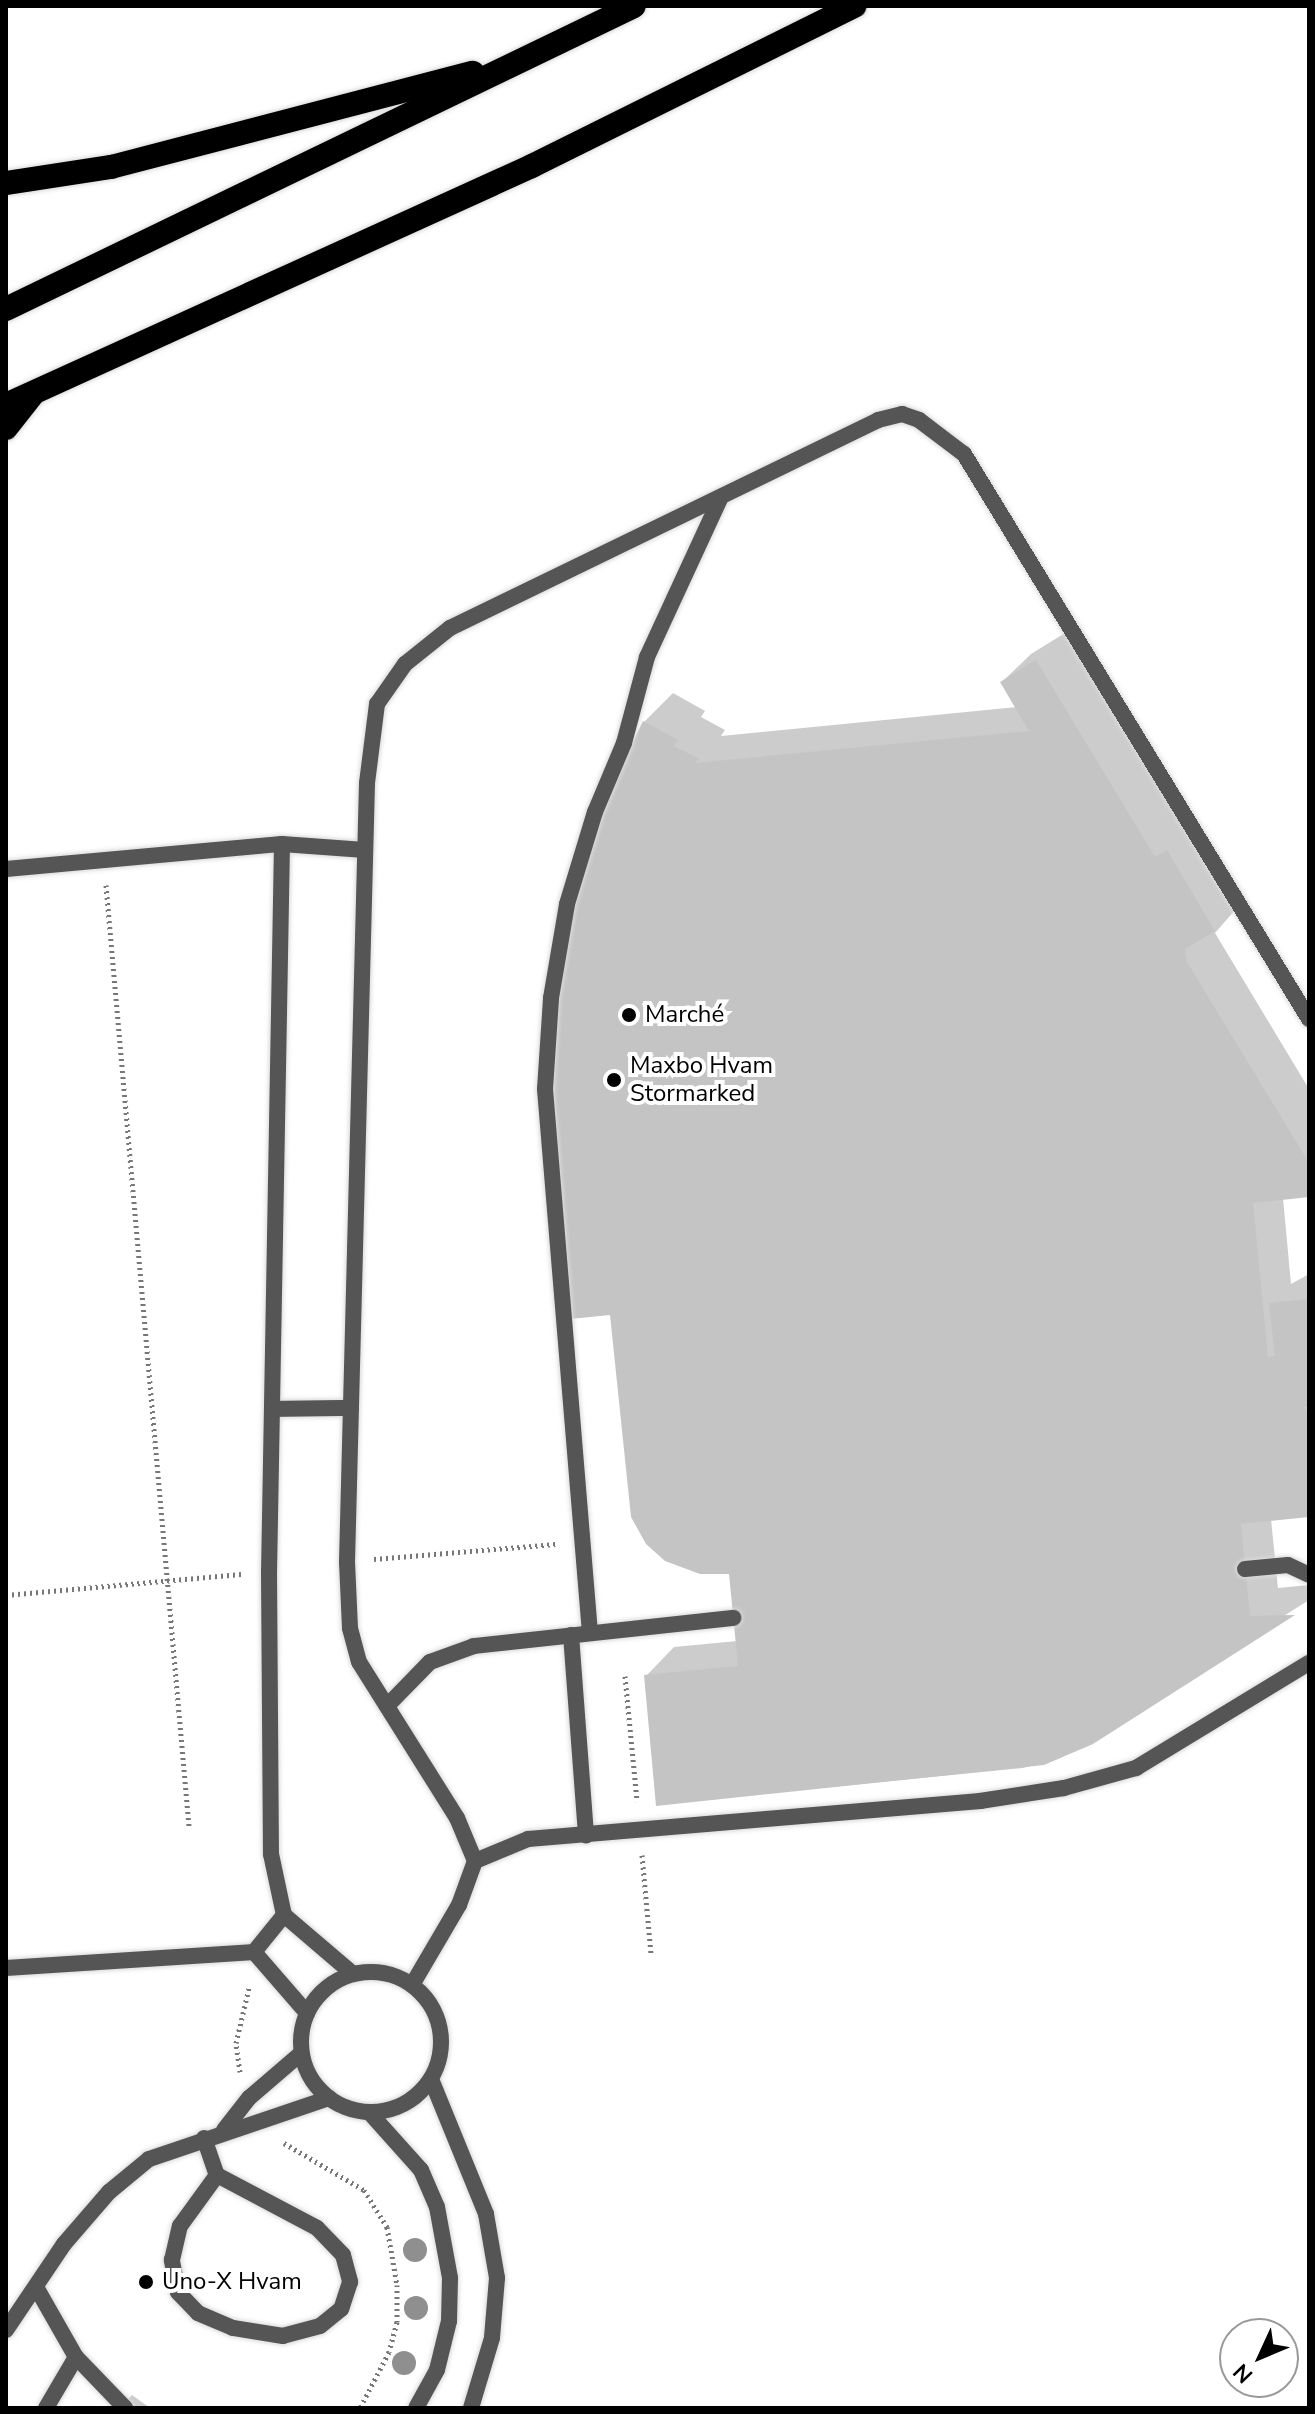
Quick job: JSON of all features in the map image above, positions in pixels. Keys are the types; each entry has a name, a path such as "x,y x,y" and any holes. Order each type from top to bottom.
{"highway":[{"path":"6,309 634,6"},
{"path":"6,405 532,166 855,6"},
{"path":"6,183 111,167 231,138 533,56"},
{"path":"6,428 33,393"}],"lane":[{"path":"412,1985 459,1905 475,1861 457,1818 359,1662 350,1628 351,1408 365,850 377,704 405,664 450,628 878,420 902,414 919,420 964,454 1309,1019"},
{"path":"590,1633 545,1089 551,998 567,904 595,812 624,743 647,657 721,497"},
{"path":"6,869 282,844 365,850"},
{"path":"282,844 276,1409 269,1572 271,1854 284,1915 353,1974"},
{"path":"276,1409 351,1408"},
{"path":"1245,1569 1288,1565 1309,1575"},
{"path":"387,1706 430,1662 474,1646 733,1618"},
{"path":"571,1635 586,1835"},
{"path":"475,1861 528,1839 980,1801 1064,1788 1136,1768 1309,1663"},
{"path":"6,1968 254,1952 284,1915"},
{"path":"254,1952 307,2013"},
{"path":"224,2130 249,2098 299,2055 307,2013 331,1984 353,1974 391,1974 412,1985 439,2023 440,2053 431,2079 404,2103 369,2112"},
{"path":"299,2055 329,2098 369,2112 421,2170 437,2207 450,2278 449,2321 437,2370 416,2408"},
{"path":"431,2079 486,2214 497,2278 492,2338 471,2408"},
{"path":"6,2330 109,2192 149,2159 224,2130 264,2122 329,2098"},
{"path":"204,2138 217,2175 317,2228 343,2255 350,2282 341,2309 320,2326 283,2336 233,2328 198,2313 178,2292 172,2260 180,2226 217,2175"},
{"path":"36,2287 76,2357 125,2408"},
{"path":"46,2408 76,2357"}],"path":[{"path":"104,860 189,1826"},
{"path":"365,1560 568,1543"},
{"path":"6,1595 254,1573"},
{"path":"625,1676 638,1814"},
{"path":"641,1849 651,1954"},
{"path":"249,2098 236,2043 254,1952"},
{"path":"264,2122 296,2152 364,2190 387,2227 397,2285 397,2322 389,2352 360,2408"}],"building":[{"path":"1036,660 1155,857 1167,850 1215,931 1185,949 1187,962 1309,1163 1309,1197 1253,1203 1268,1357 1275,1356 1269,1303 1309,1299 1309,1407 1304,1407 1309,1415 1309,1517 1241,1524 1250,1616 1295,1615 1093,1744 1044,1765 656,1806 644,1675 738,1666 729,1574 700,1574 665,1561 646,1544 631,1517 610,1315 570,1319 551,1111 552,1032 575,891 614,780 643,721 678,740 674,746 699,759 695,763 1029,731 1000,682"}],"place":[{"name":"Marché","path":"629,1015"},
{"name":"Maxbo Hvam Stormarked","path":"614,1080"},
{"name":"Uno-X Hvam","path":"146,2282"}]}
